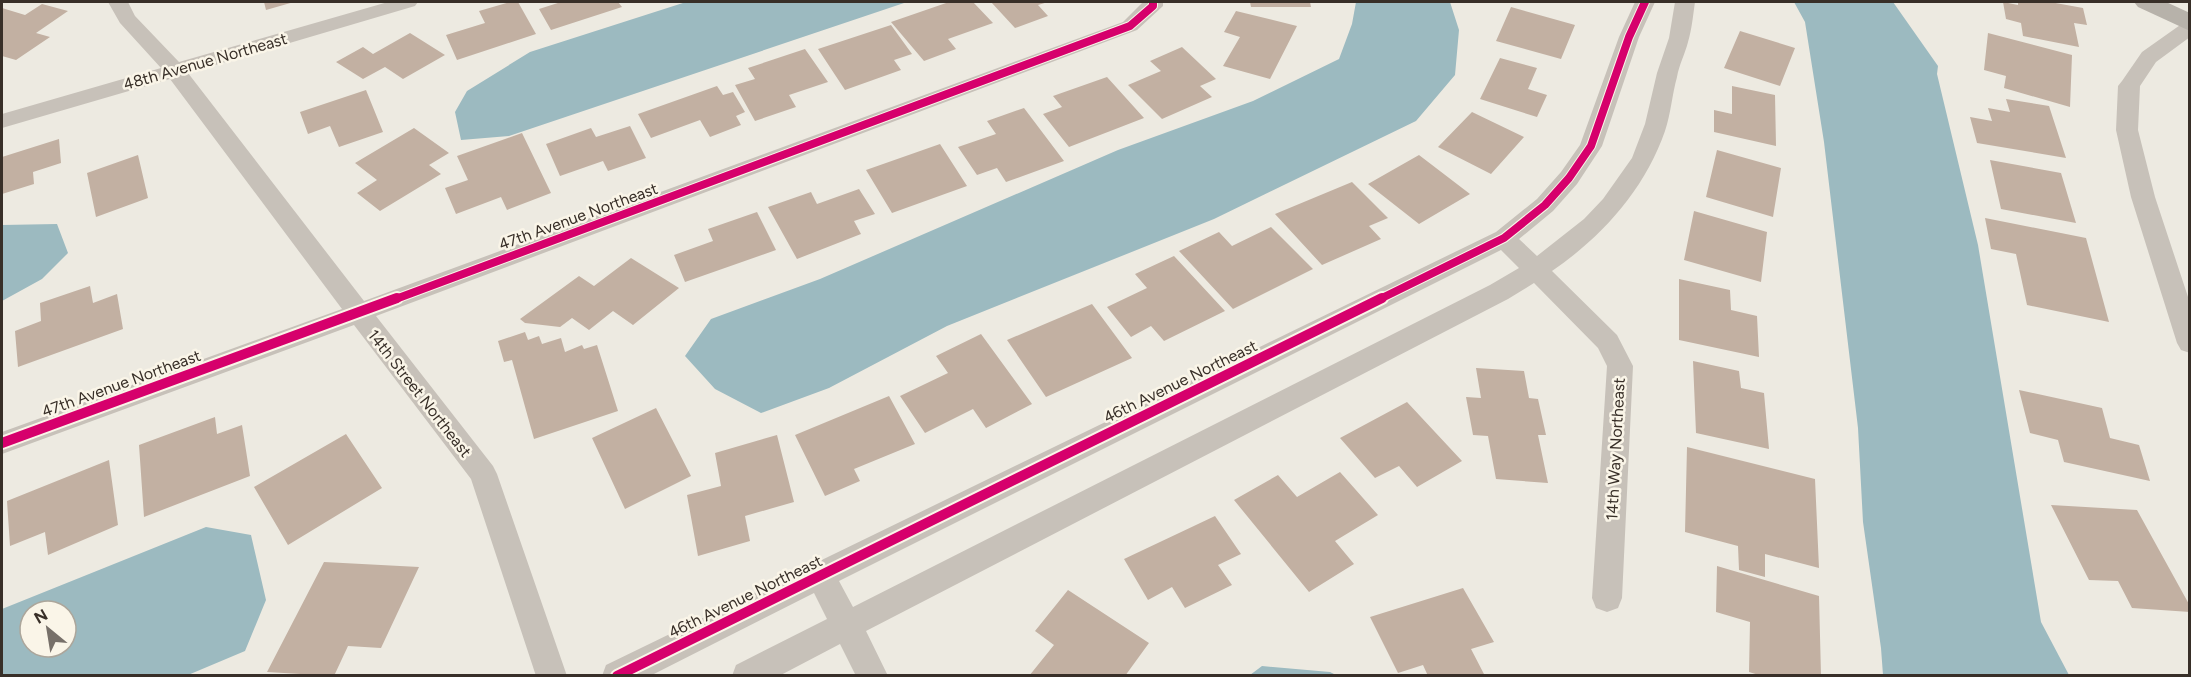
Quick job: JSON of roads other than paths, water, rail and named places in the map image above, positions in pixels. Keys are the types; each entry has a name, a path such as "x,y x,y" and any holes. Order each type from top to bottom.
{"street":[{"name":"14th Street Northeast","path":"118,2 127,19 175,70 483,474 552,675"},
{"name":"48th Avenue Northeast","path":"2,121 408,2"},
{"name":"47th Avenue Northeast","path":"2,443 1130,27 1153,6 1153,2"},
{"name":"46th Avenue Northeast","path":"617,675 1504,238 1545,205 1569,178 1591,146 1629,37 1645,2"},
{"path":"747,675 1477,303 1536,271 1574,244 1611,208 1639,168 1654,130 1679,38 1684,2"},
{"path":"2147,2 2190,22"},
{"path":"2190,27 2149,57 2129,86 2127,130 2144,197 2190,343"},
{"name":"14th Way Northeast","path":"1504,238 1608,342 1620,366 1607,598"},
{"path":"820,575 873,675"}],"water":[{"path":"686,2 907,2 509,136 461,140 455,112 467,91 530,52"},
{"path":"1356,2 1450,2 1459,30 1455,75 1416,121 1214,219 947,326 829,388 761,413 715,389 685,356 711,319 820,279 1118,150 1253,101 1339,59 1352,24"},
{"path":"1794,2 1893,2 1938,66 1937,74 1978,245 2041,622 2069,675 1883,675 1863,522 1858,428 1824,142 1805,22"},
{"path":"57,224 68,253 42,279 2,301 2,225"},
{"path":"206,527 251,535 266,600 245,651 188,675 2,675 2,609 18,603 18,659 78,659 78,599 27,599"},
{"path":"1262,666 1330,672 1336,675 1250,675"}]}
